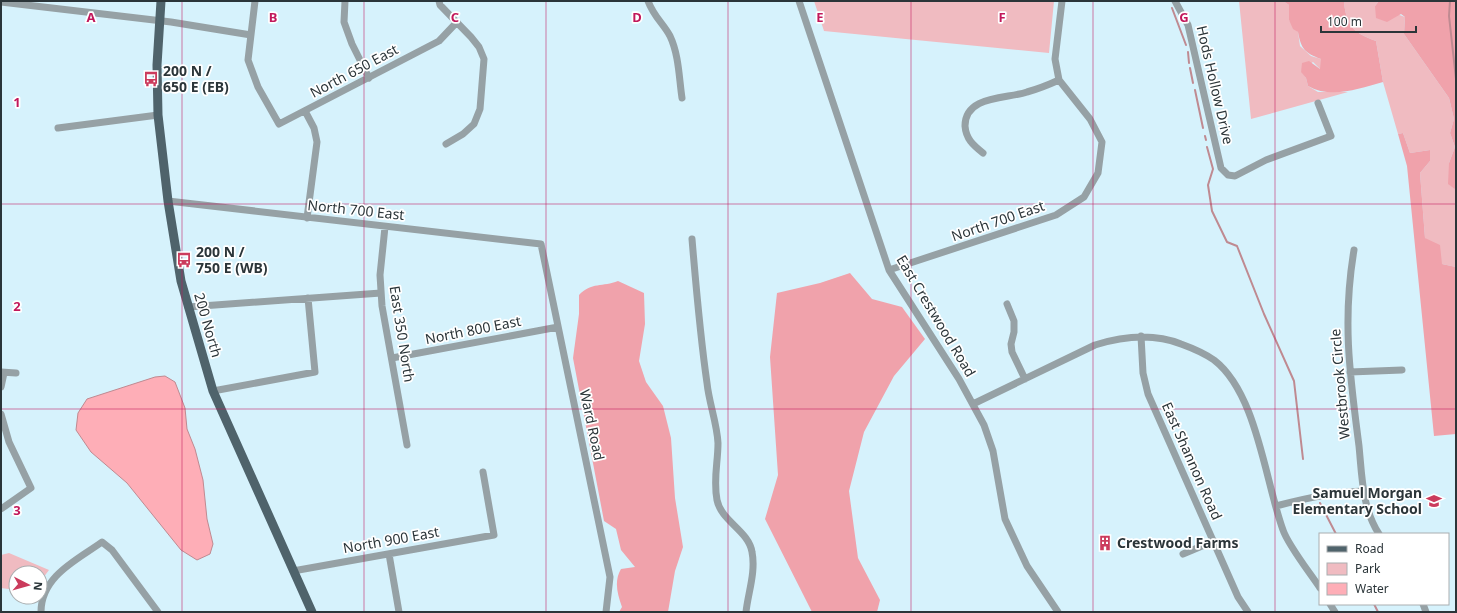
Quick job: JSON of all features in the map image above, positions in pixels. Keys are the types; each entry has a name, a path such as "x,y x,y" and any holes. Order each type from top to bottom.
{"main road":[{"name":"200 North","path":"161,1 157,65 158,115 168,201 181,281 213,391 312,612"}],"street":[{"path":"255,1 248,60 258,87 279,124 305,111"},
{"path":"344,1 344,22 352,44 369,78"},
{"path":"439,1 440,5 479,47 484,59 480,109 474,124 446,144"},
{"path":"648,1 653,14 670,36 677,59 682,98"},
{"name":"East Crestwood Road","path":"799,1 889,270 973,404 984,425 993,451 1005,519 1027,566 1057,612"},
{"path":"983,153 972,145 966,135 965,123 970,112 978,104 989,99 1026,93 1059,80 1056,59 1062,1"},
{"name":"Hods Hollow Drive","path":"1175,1 1188,25 1221,168 1228,175 1235,176 1266,160 1331,136 1318,103"},
{"path":"1,2 159,21 251,35"},
{"name":"North 650 East","path":"307,218 317,142 314,128 305,111 439,41 457,22"},
{"name":"North 700 East","path":"889,270 1056,215 1084,197 1098,173 1102,142 1090,118 1059,80"},
{"path":"58,128 158,115"},
{"name":"North 700 East","path":"168,201 541,244"},
{"name":"East 350 North","path":"385,226 380,275 381,293 407,445"},
{"path":"692,239 698,322 707,387 718,443 714,475 717,502 729,520 745,537 752,551 752,575 746,612"},
{"name":"Ward Road","path":"541,244 610,577 606,612"},
{"name":"Westbrook Circle","path":"1354,250 1348,298 1347,333 1350,372 1366,508 1378,533"},
{"path":"188,307 381,293"},
{"path":"213,391 315,372 308,298"},
{"path":"1007,304 1014,321 1014,332 1011,344 1012,352 1025,379"},
{"name":"North 800 East","path":"392,358 558,327"},
{"path":"973,404 1095,345 1115,339 1141,336 1169,339 1192,348 1214,361 1229,375 1236,386 1249,414 1283,531 1319,586"},
{"name":"East Shannon Road","path":"1141,336 1143,373 1148,394 1238,597 1248,612"},
{"path":"1350,372 1402,370"},
{"path":"1,387 3,373 16,373"},
{"path":"1,414 9,442 31,488 1,509"},
{"name":"North 900 East","path":"293,571 494,535 483,472"},
{"path":"1276,506 1311,496 1342,491 1364,491"},
{"path":"1183,554 1214,541"},
{"path":"41,612 43,600 50,584 59,572 102,542 112,550 158,612"},
{"path":"389,554 399,612"}],"green space":[{"path":"814,1 1054,1 1049,53 824,31"},
{"path":"1239,1 1283,1 1289,5 1289,20 1298,32 1300,46 1311,56 1321,59 1321,70 1313,62 1301,71 1306,78 1308,86 1318,92 1348,92 1251,119"},
{"path":"1346,1 1379,1 1375,6 1405,17 1404,34 1449,98 1454,119 1450,133 1455,147 1449,163 1449,184 1456,190 1456,267 1442,264 1425,238 1420,173 1430,161 1430,150 1410,153 1403,133 1398,134 1383,82 1376,41 1362,35 1353,28 1345,11 1344,3"},
{"path":"9,553 37,565 8,565 8,589 1,588 1,555"}],"shaded area":[{"path":"1283,1 1346,1 1344,3 1345,11 1353,28 1362,35 1376,41 1383,82 1345,92 1326,92 1308,86 1306,78 1301,72 1302,63 1309,61 1320,69 1321,59 1311,55 1302,46 1298,32 1293,29 1289,20 1289,5"},
{"path":"1379,1 1456,1 1456,190 1448,184 1449,163 1455,147 1450,133 1454,119 1449,98 1404,34 1405,17 1401,14 1387,22 1376,18 1375,6"},
{"path":"1403,133 1410,153 1430,150 1430,161 1420,173 1425,238 1440,245 1442,264 1456,267 1456,434 1434,436 1407,166 1398,134"},
{"path":"850,273 872,299 902,307 925,339 894,376 864,432 849,491 858,558 880,600 877,612 812,612 765,519 778,475 770,357 777,293 820,283"},
{"path":"618,281 644,293 645,324 639,361 646,382 663,406 671,438 675,498 683,547 675,571 668,612 619,612 622,607 617,587 619,574 621,569 635,567 621,550 616,529 604,521 573,358 579,314 579,295 593,286"}],"water":[{"path":"165,376 175,382 185,408 187,429 195,449 203,480 207,519 213,544 210,554 197,560 181,550 127,483 91,452 76,430 78,413 87,399 155,377"}],"waterway":[{"path":"1450,1 1449,16 1456,79"},
{"path":"1172,8 1186,45"},
{"path":"1188,52 1189,63"},
{"path":"1190,68 1193,83"},
{"path":"1195,90 1203,128"},
{"path":"1205,136 1206,140"},
{"path":"1207,147 1213,169 1208,185 1212,211 1227,242 1237,246 1264,314 1294,381 1303,459"},
{"path":"1320,503 1335,533"},
{"path":"1374,605 1378,612"}],"place":[{"name":"200 N / 650 E (EB)","path":"151,79"},
{"name":"200 N / 750 E (WB)","path":"184,260"},
{"name":"Samuel Morgan Elementary School","path":"1434,501"},
{"name":"Crestwood Farms","path":"1105,543"}]}
